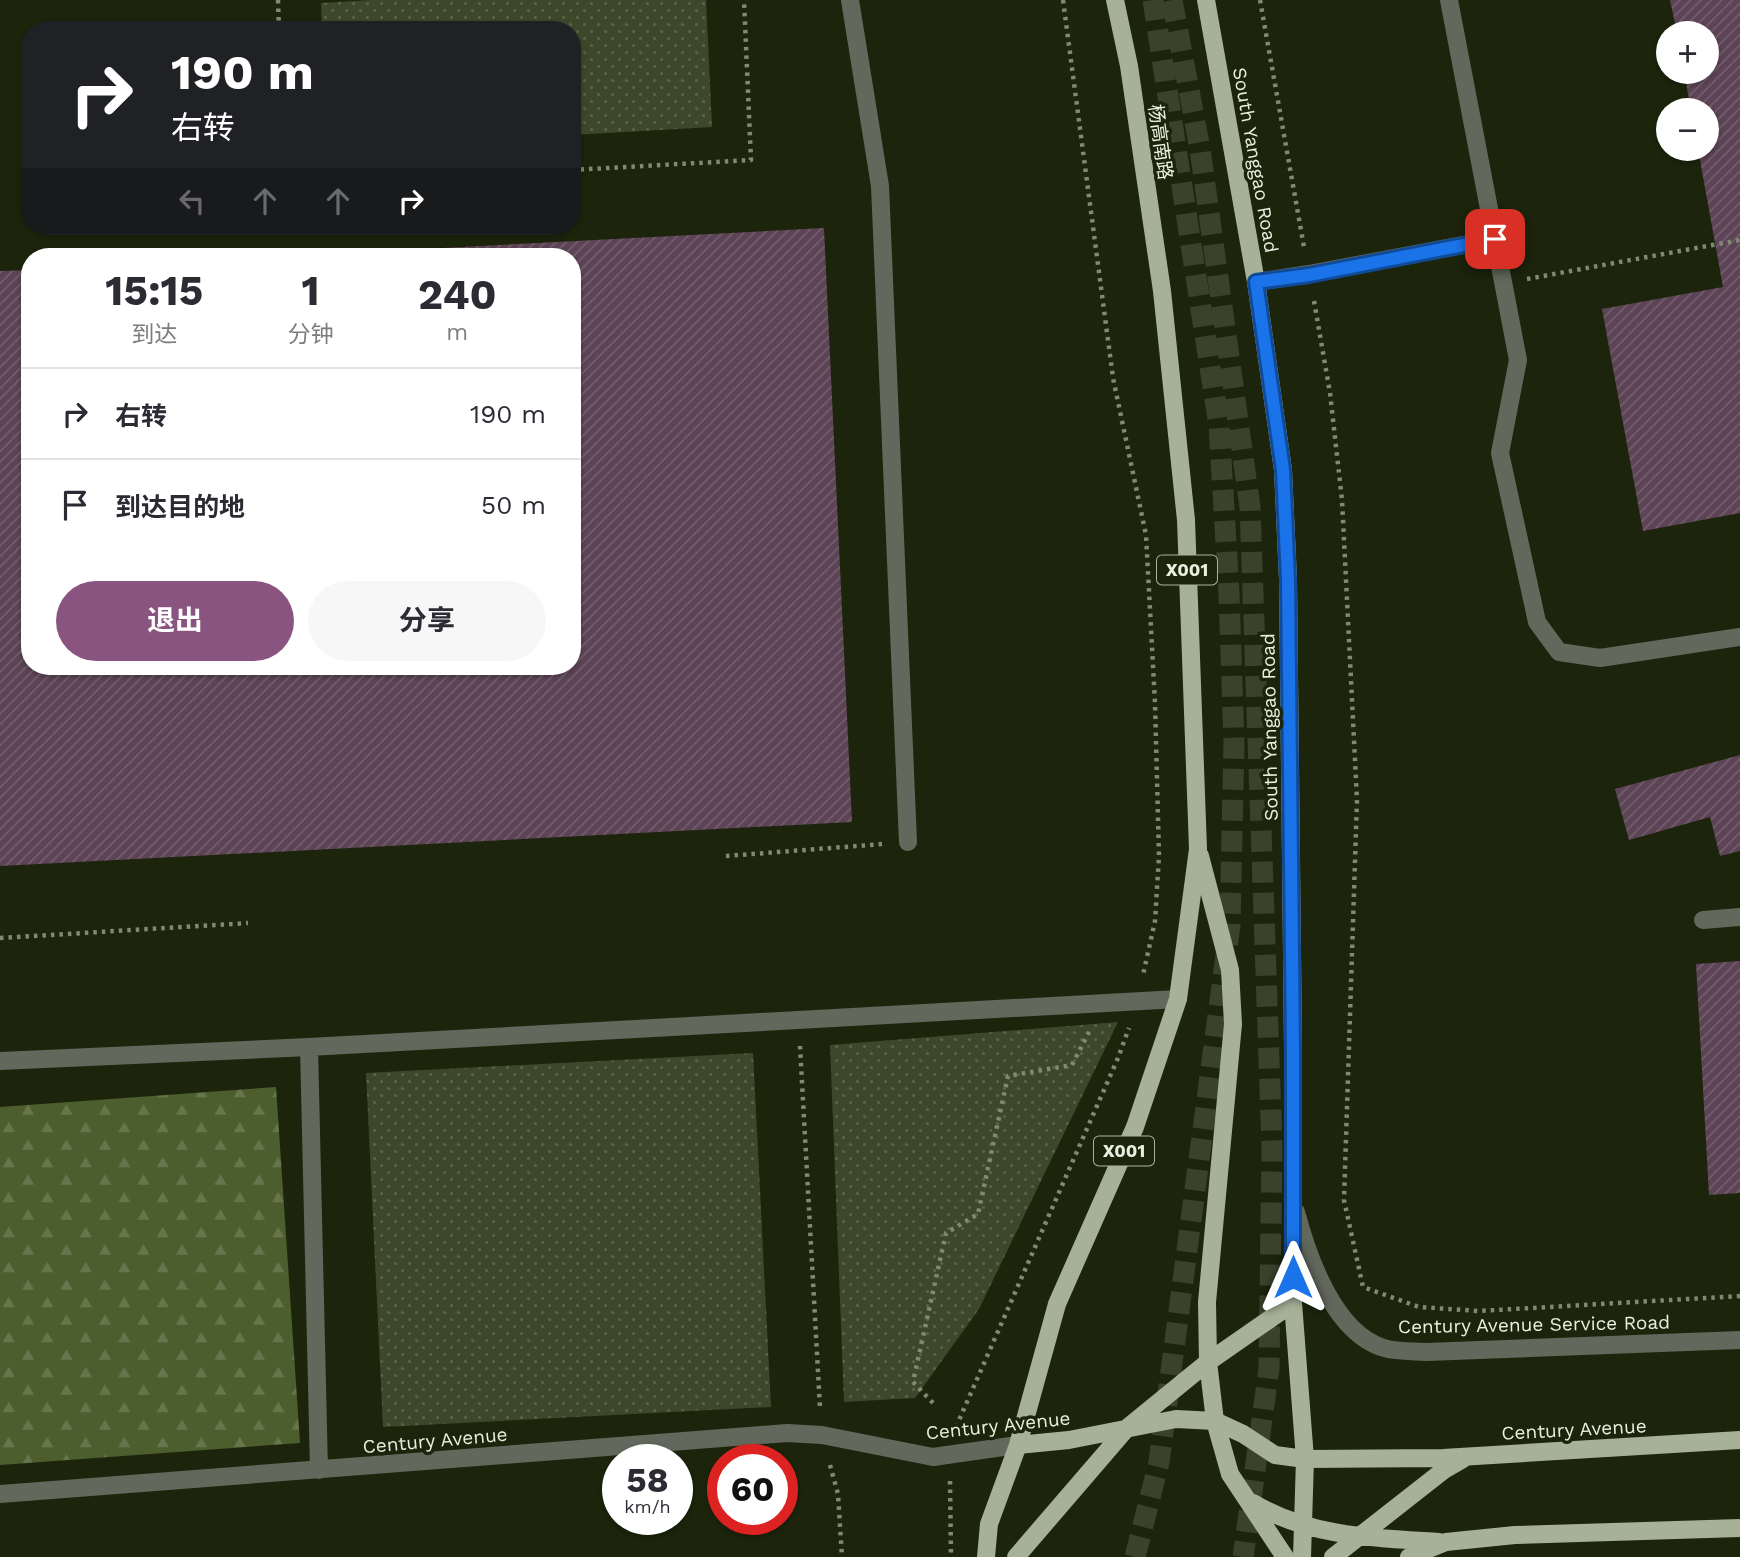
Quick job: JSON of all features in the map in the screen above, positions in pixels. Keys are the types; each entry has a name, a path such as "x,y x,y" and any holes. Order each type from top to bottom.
{"main road":[{"name":"杨高南路","path":"1115,0 1129,66 1162,291 1186,520 1198,849"},
{"name":"South Yanggao Road","path":"1206,0 1256,282 1283,470 1288,579 1293,1303 1305,1459 1302,1557"},
{"name":"X001","path":"986,1557 989,1524 1018,1445 1057,1304 1135,1127 1178,999 1198,849"},
{"path":"1198,849 1230,970 1233,1024 1207,1302 1208,1362 1215,1421 1230,1474 1285,1557"},
{"path":"1016,1557 1127,1428 1208,1362 1293,1303"},
{"name":"Century Avenue","path":"1018,1445 1069,1440 1175,1419 1215,1421 1243,1434 1275,1455 1305,1459 1443,1458 1740,1440"},
{"path":"1333,1557 1444,1470 1469,1456"},
{"path":"1247,1499 1271,1514 1303,1526 1356,1537 1446,1542 1515,1535 1740,1528"},
{"path":"1409,1557 1446,1542"}],"street":[{"path":"850,0 880,186 908,842"},
{"path":"1449,0 1518,360 1500,453 1537,622 1559,652 1600,658 1740,637"},
{"path":"1256,282 1309,275 1495,239"},
{"path":"1703,919 1740,917"},
{"path":"0,1061 309,1047 1178,999"},
{"path":"309,1047 319,1470"},
{"name":"Century Avenue Service Road","path":"1293,1199 1303,1240 1339,1314 1357,1333 1384,1348 1427,1352 1740,1340"},
{"name":"Century Avenue","path":"0,1493 787,1433 822,1434 923,1456 950,1455 1018,1445"}],"path":[{"path":"278,0 279,21"},
{"path":"581,169 751,160 744,0"},
{"path":"951,1557 950,1455 957,1420 1118,1058 1138,1001 1155,921 1159,856 1155,703 1146,535 1113,378 1063,0"},
{"path":"1260,0 1330,393 1342,500 1357,800 1344,1200 1363,1287 1419,1307 1479,1311 1740,1296"},
{"path":"1504,283 1740,240"},
{"path":"726,856 908,842"},
{"path":"0,938 248,923"},
{"path":"933,1403 913,1382 946,1233 978,1214 1008,1076 1072,1065 1103,1003"},
{"path":"799,1020 822,1434 838,1494 842,1557"}],"green space":[{"path":"371,0 706,0 712,127 581,134 581,21 322,21 321,3"},
{"path":"1118,1022 979,1309 915,1398 844,1402 830,1045"},
{"path":"753,1053 771,1407 383,1427 366,1073"},
{"path":"276,1087 300,1443 0,1465 0,1107"}],"building":[{"path":"1670,0 1740,0 1740,513 1643,531 1602,309 1723,287 1700,161 1719,161 1719,98 1689,98 1686,84 1719,84 1719,21 1674,21"},
{"path":"824,228 852,822 0,866 0,271 21,270 21,675 581,675 581,248 443,248"},
{"path":"1740,755 1740,851 1720,856 1710,817 1629,840 1615,789"},
{"path":"1740,961 1740,1193 1709,1195 1696,964"}],"tunnel":[{"path":"1135,1557 1159,1462 1230,925 1234,743 1219,425 1153,0"},
{"path":"1172,0 1200,149 1250,507 1272,1147 1269,1369 1243,1557"}],"route":[{"path":"1293,1277 1288,579 1283,470 1256,282 1309,275 1495,239"}]}
